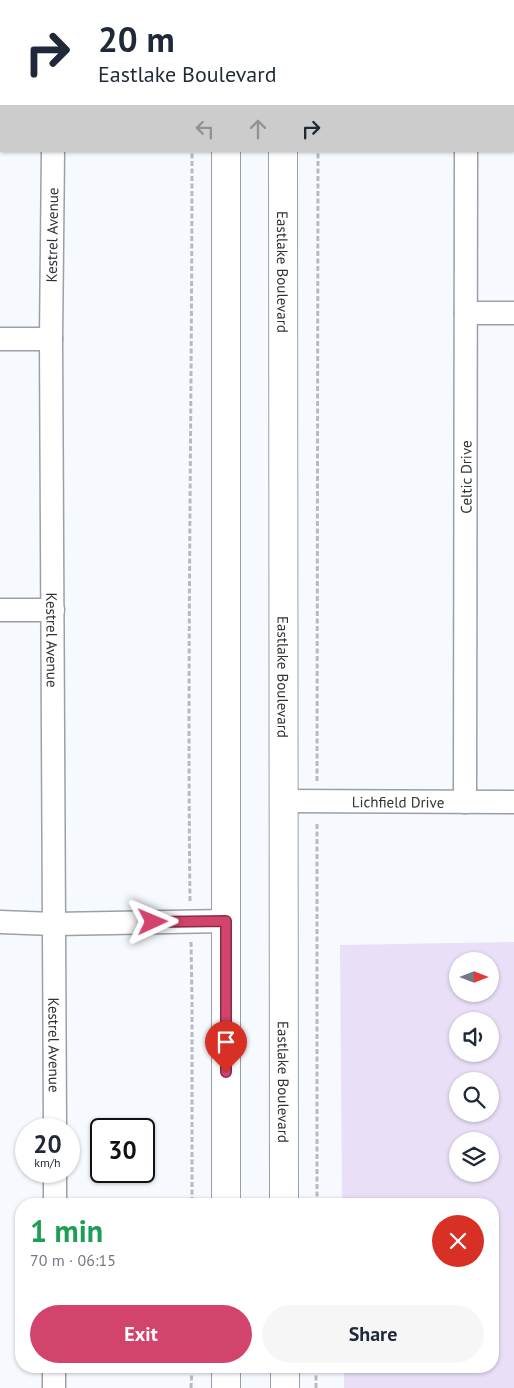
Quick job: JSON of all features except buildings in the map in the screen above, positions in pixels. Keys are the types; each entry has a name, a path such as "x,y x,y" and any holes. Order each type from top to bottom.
{"main road":[{"path":"226,152 226,1198"},
{"name":"Eastlake Boulevard","path":"283,152 284,1198"},
{"path":"226,1373 226,1388"},
{"path":"285,1373 285,1388"}],"street":[{"name":"Kestrel Avenue","path":"53,152 51,339 55,1118"},
{"name":"Celtic Drive","path":"465,802 466,152"},
{"path":"466,313 514,313"},
{"path":"0,339 51,339"},
{"path":"0,610 53,610"},
{"name":"Lichfield Drive","path":"283,801 514,802"},
{"path":"0,922 54,924 226,921"},
{"path":"54,1198 55,1183"},
{"path":"54,1373 54,1388"}],"path":[{"path":"190,898 189,589 192,374 192,152"},
{"path":"317,777 318,152"},
{"path":"317,827 317,1198"},
{"path":"191,946 192,1198"},
{"path":"192,1373 192,1388"},
{"path":"316,1373 316,1388"}],"shaded area":[{"path":"514,942 514,1388 344,1388 344,1373 499,1373 499,1198 342,1198 340,945"}],"route":[{"path":"153,922 226,921 226,1072"}]}
